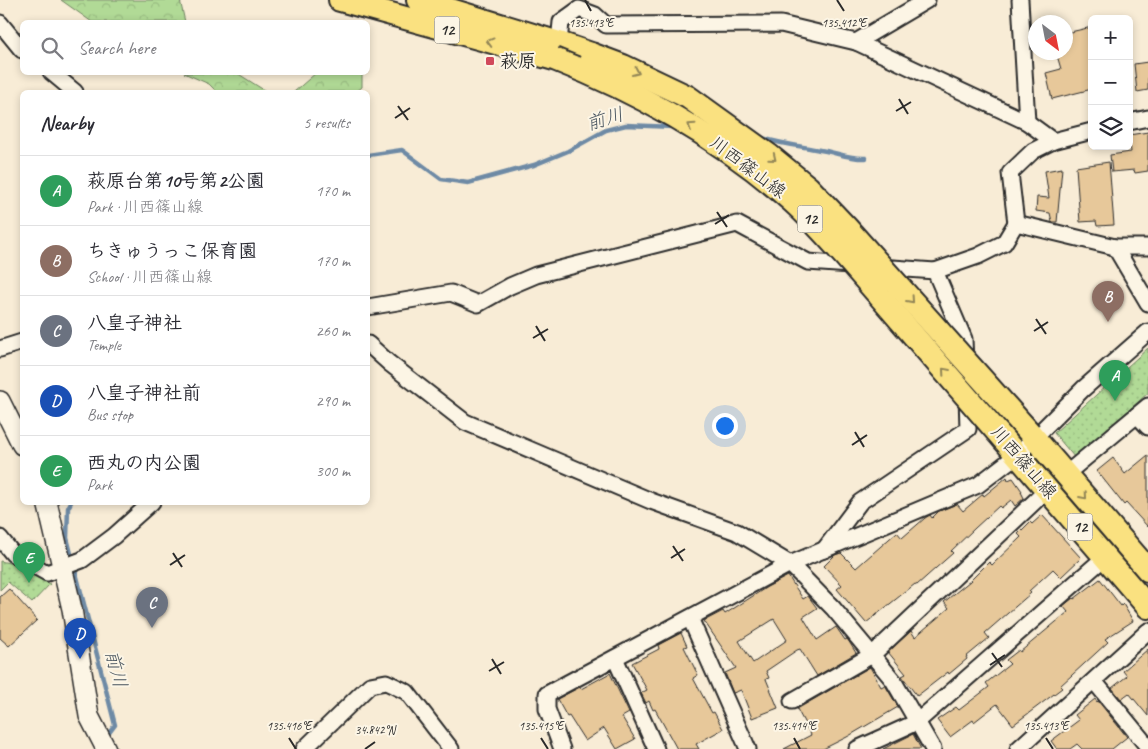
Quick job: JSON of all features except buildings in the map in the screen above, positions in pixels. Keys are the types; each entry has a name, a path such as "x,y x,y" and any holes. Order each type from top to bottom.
{"main road":[{"name":"川西篠山線","path":"340,0 556,51 591,54 623,66 688,97 764,151 808,187 1032,435 1148,570"},
{"name":"川西篠山線","path":"418,0 556,51 677,116 725,148 793,202 831,240 1148,607"}],"street":[{"path":"856,42 927,0"},
{"path":"1020,0 1027,122"},
{"path":"556,51 561,22 579,9 595,8 606,26 781,24 856,42 1027,122 1053,141"},
{"path":"0,23 20,48"},
{"path":"55,75 73,90"},
{"path":"1133,121 1148,118"},
{"path":"370,307 451,293 478,304 510,286 536,275 737,224 808,262 935,271 978,256 1004,243 1016,223 1010,173 1033,150 1053,141 1088,132"},
{"path":"1016,223 1115,247 1148,247"},
{"path":"1115,247 1148,303"},
{"path":"824,550 860,502 968,430 964,339 935,271"},
{"path":"562,749 547,709 547,694 790,564 978,485 1148,332"},
{"path":"0,349 20,343"},
{"path":"370,346 389,363 465,422 651,501 737,532 790,564 833,608 893,680 934,749"},
{"path":"0,401 20,441"},
{"path":"1066,474 1143,411 1148,427"},
{"path":"792,701 872,654 1048,489"},
{"path":"48,505 72,609 89,716 106,749"},
{"path":"3,547 47,573 82,560 114,536 149,505"},
{"path":"857,749 917,722 1105,557"},
{"path":"690,618 748,749"},
{"path":"1018,749 1148,631"},
{"path":"615,658 656,749"},
{"path":"1094,681 1144,747"},
{"path":"304,749 370,685 386,682 407,692 451,749"}],"green space":[{"path":"61,0 180,0 185,20 89,20"},
{"path":"189,75 240,75 264,90 215,90 209,84"},
{"path":"314,75 362,75 362,87 358,90 296,90"},
{"path":"1148,348 1148,393 1075,458 1054,433"},
{"path":"0,561 18,565 50,584 32,603 8,582 0,590"}],"waterway":[{"name":"前川","path":"370,155 402,150 441,179 468,183 534,165 568,151 606,130 626,125 673,127"},
{"name":"前川","path":"762,138 866,158"},
{"name":"前川","path":"70,505 67,538 115,725 106,737"}],"place":[{"name":"萩原","path":"490,61"},
{"name":"ちきゅうっこ保育園","path":"1108,322"},
{"name":"萩原台第10号第2公園","path":"1115,401"},
{"name":"西丸の内公園","path":"29,583"},
{"name":"八皇子神社","path":"152,628"},
{"name":"八皇子神社前","path":"80,659"}]}
